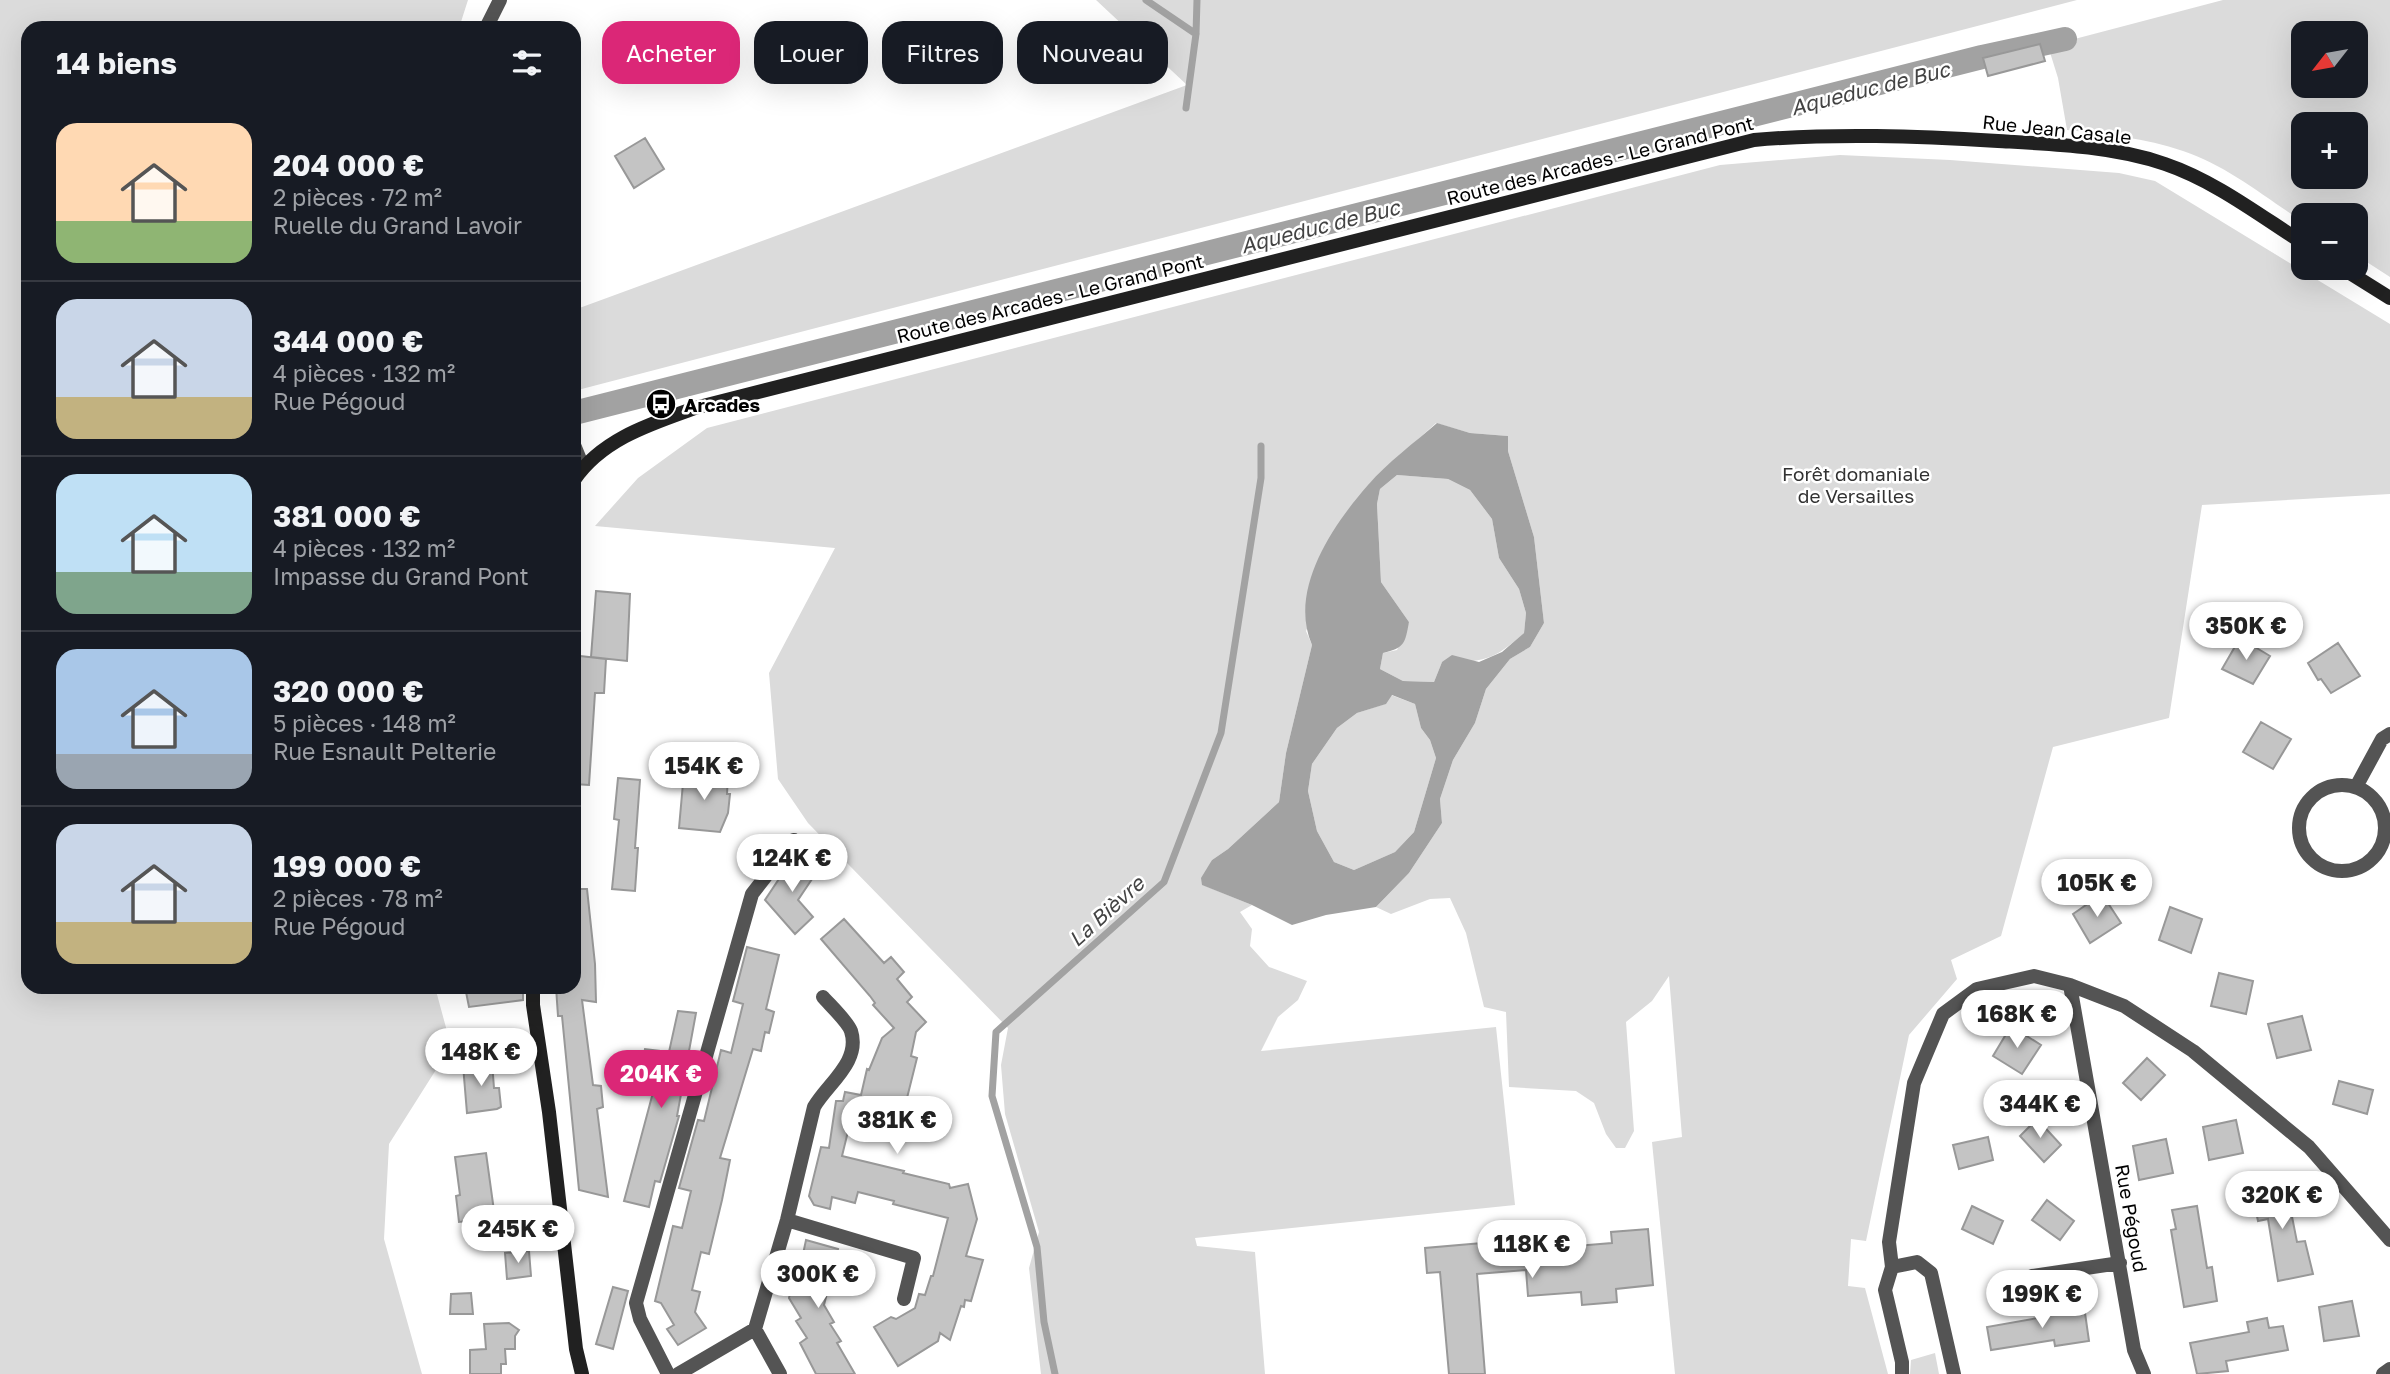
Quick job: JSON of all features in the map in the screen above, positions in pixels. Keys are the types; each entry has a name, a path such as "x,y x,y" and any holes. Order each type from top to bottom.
{"main road":[{"name":"Rue Jean Casale","path":"1784,137 1860,135 1949,138 2045,144 2120,153 2166,164 2216,188 2291,235"},
{"name":"Route des Arcades - Le Grand Pont","path":"581,470 611,444 644,426 695,408 1754,140 1784,137"},
{"path":"2361,280 2390,298"},
{"path":"533,994 576,1349 582,1374"}],"street":[{"path":"490,21 500,0"},
{"path":"581,462 583,467"},
{"path":"2356,786 2382,739 2390,734"},
{"path":"2341,784 2356,786 2368,793 2383,815 2383,842 2367,864 2354,870 2327,869 2314,861 2304,850 2299,836 2299,821 2304,807 2313,795 2326,787 2341,784"},
{"path":"668,1374 640,1320 636,1303 752,894 794,840"},
{"path":"1902,1374 1902,1362 1885,1290 1892,1267 1889,1242 1914,1083 1943,1014 1977,989 2035,976 2070,985 2124,1006 2193,1051 2309,1147 2390,1240"},
{"name":"Rue Pégoud","path":"2070,985 2134,1350 2144,1374"},
{"path":"678,1374 755,1329 787,1220 814,1107 823,1091 845,1069 851,1049 850,1030 823,997"},
{"path":"787,1220 914,1258 905,1299"},
{"path":"1892,1267 1917,1262 1931,1273 1954,1374"},
{"path":"2032,1276 2120,1263"},
{"path":"755,1329 780,1374"},
{"path":"2383,1374 2390,1369"}],"green space":[{"path":"0,0 468,0 461,21 21,21 21,994 437,994 451,1046 389,1144 384,1239 422,1374 0,1374"},
{"path":"1096,0 2077,0 581,389 581,307 1187,85 1168,67 1168,21 1118,21"},
{"path":"2223,0 2390,0 2390,277 2368,263 2368,203 2291,203 2291,214 2245,182 2199,157 2140,140 2067,130 2058,78 2048,46"},
{"name":"Forêt domaniale de Versailles","path":"1840,155 2119,173 2155,181 2291,264 2291,280 2318,280 2390,324 2390,494 2202,505 2169,718 2053,747 2001,936 1951,960 1957,979 1909,1035 1866,1241 1851,1239 1848,1286 1865,1288 1888,1374 1675,1374 1652,1142 1682,1137 1669,976 1652,1001 1626,1022 1634,1131 1625,1148 1616,1148 1606,1134 1594,1103 1576,1091 1509,1087 1506,1012 1484,1007 1466,933 1450,898 1430,899 1391,914 1376,907 1409,873 1442,823 1440,799 1453,760 1475,723 1486,689 1510,659 1530,647 1544,623 1534,537 1508,451 1508,436 1470,433 1436,423 1370,483 1306,631 1312,645 1286,753 1279,802 1228,849 1212,860 1203,885 1252,905 1240,912 1252,929 1250,946 1269,967 1307,981 1298,1000 1278,1017 1261,1051 1496,1027 1515,1205 1195,1238 1197,1246 1255,1252 1265,1374 1041,1374 1029,1268 1039,1232 1005,1114 1001,1065 1008,1028 808,823 778,779 769,673 835,548 595,526 638,478 707,428 1720,165"},
{"path":"1397,475 1448,479 1470,490 1492,519 1499,558 1519,589 1526,613 1524,633 1504,649 1478,660 1442,662 1434,682 1403,681 1380,669 1383,653 1397,650 1409,622 1381,582 1377,504 1380,489"},
{"path":"1391,695 1415,704 1421,728 1430,740 1436,758 1414,832 1395,852 1354,870 1334,862 1317,831 1308,791 1312,764 1337,728 1357,713 1385,704"},
{"path":"1935,1353 1939,1374 1910,1374 1911,1360"}],"shaded area":[{"path":"1437,423 1470,433 1508,436 1508,451 1534,537 1544,623 1530,647 1510,659 1486,689 1475,723 1453,760 1440,799 1442,823 1409,873 1376,907 1326,915 1292,925 1202,885 1201,878 1212,860 1228,849 1279,802 1286,753 1312,645 1306,624 1306,602 1318,559 1341,519 1368,485","holes":["1397,475 1448,479 1470,490 1492,519 1499,558 1519,589 1526,613 1524,633 1502,652 1479,662 1452,655 1442,662 1434,682 1403,681 1380,669 1383,653 1403,644 1409,622 1381,582 1377,504 1380,489","1392,695 1415,704 1421,728 1430,740 1436,758 1414,832 1395,852 1354,870 1334,862 1317,831 1308,791 1312,764 1337,728 1357,713 1386,704"]}],"building":[{"path":"2040,44 2045,61 1988,76 1983,58"},
{"path":"645,138 664,169 634,188 615,156"},
{"path":"596,591 630,594 627,661 591,657"},
{"path":"2240,638 2270,656 2253,684 2222,669"},
{"path":"2338,643 2360,676 2331,693 2321,679 2318,680 2308,663"},
{"path":"581,656 606,659 604,693 595,693 589,785 581,784"},
{"path":"2261,722 2291,739 2273,769 2243,752"},
{"path":"684,772 728,776 728,813 720,832 679,828"},
{"path":"618,778 640,780 635,891 612,889 619,820 614,819"},
{"path":"795,855 818,870 798,900 813,917 795,934 765,900"},
{"path":"581,889 587,889 596,1002 582,1000 593,1085 601,1086 603,1107 597,1109 608,1197 579,1190 562,1016 558,1016 556,994 581,994"},
{"path":"2102,894 2121,923 2090,943 2073,914"},
{"path":"2170,907 2202,919 2191,953 2159,940"},
{"path":"844,919 884,963 891,957 904,972 897,979 912,997 907,1002 926,1022 916,1032 911,1056 917,1058 899,1130 851,1119 842,1156 949,1184 950,1188 968,1184 977,1219 966,1256 983,1260 971,1301 965,1300 964,1307 961,1306 950,1340 940,1333 938,1341 898,1366 874,1327 915,1308 919,1294 925,1295 933,1276 948,1218 858,1192 855,1203 832,1197 830,1209 814,1205 809,1196 821,1147 829,1148 836,1101 843,1101 845,1092 861,1095 867,1069 869,1070 882,1038 894,1028 821,939"},
{"path":"747,947 779,955 766,1009 774,1012 769,1033 765,1032 761,1051 753,1049 720,1158 730,1160 722,1200 709,1254 701,1252 692,1290 700,1292 695,1312 706,1328 678,1345 667,1329 674,1325 661,1303 655,1301 673,1226 682,1228 691,1191 679,1188 698,1120 704,1121 721,1050 731,1053 743,1004 733,1001"},
{"path":"2219,973 2253,981 2246,1014 2211,1006"},
{"path":"466,994 523,994 523,1000 469,1007"},
{"path":"678,1011 696,1013 679,1116 660,1182 655,1181 649,1207 624,1201 655,1085 641,1084 642,1063 645,1049 669,1052"},
{"path":"2302,1016 2311,1050 2277,1058 2268,1024"},
{"path":"2011,1026 2041,1045 2022,1074 1993,1056"},
{"path":"2147,1058 2165,1075 2141,1100 2123,1083"},
{"path":"492,1062 494,1088 499,1088 501,1107 467,1113 463,1065"},
{"path":"2339,1081 2373,1090 2367,1114 2333,1104"},
{"path":"2037,1119 2061,1145 2044,1162 2020,1136"},
{"path":"2236,1120 2243,1153 2209,1160 2203,1127"},
{"path":"1988,1137 1993,1160 1959,1169 1953,1145"},
{"path":"2166,1139 2173,1173 2139,1180 2133,1146"},
{"path":"486,1153 495,1218 459,1222 456,1196 460,1195 455,1157"},
{"path":"2285,1181 2297,1242 2305,1241 2313,1274 2278,1281 2268,1219 2258,1221 2251,1188"},
{"path":"2047,1200 2074,1221 2060,1240 2032,1220"},
{"path":"1972,1206 2003,1221 1993,1244 1962,1229"},
{"path":"2197,1206 2207,1268 2212,1267 2217,1301 2184,1307 2171,1230 2176,1229 2172,1210"},
{"path":"1648,1229 1653,1285 1616,1289 1617,1302 1582,1305 1581,1292 1528,1296 1526,1270 1477,1274 1485,1374 1449,1374 1440,1272 1427,1273 1425,1248 1575,1235 1576,1246 1612,1243 1611,1232"},
{"path":"806,1240 838,1249 824,1305 834,1322 830,1324 841,1341 837,1343 855,1374 816,1374 800,1343 807,1338 796,1321 801,1318 789,1298 798,1258 802,1259"},
{"path":"529,1251 531,1276 507,1279 505,1253"},
{"path":"613,1287 628,1291 613,1349 596,1344"},
{"path":"471,1293 473,1314 450,1314 451,1294"},
{"path":"2352,1301 2359,1336 2324,1341 2319,1307"},
{"path":"2084,1306 2089,1341 2055,1346 2054,1340 1991,1350 1987,1327 2049,1316 2049,1312"},
{"path":"2267,1318 2269,1328 2283,1326 2288,1350 2226,1361 2228,1371 2197,1374 2190,1343 2249,1332 2247,1322"},
{"path":"509,1323 519,1330 515,1336 515,1349 505,1349 506,1364 501,1364 501,1374 470,1374 470,1350 486,1349 484,1324"}],"waterway":[{"name":"La Bièvre","path":"1146,0 1196,34"},
{"name":"La Bièvre","path":"1186,108 1196,34 1197,0"},
{"name":"Aqueduc de Buc","path":"581,411 1982,57 2065,39"},
{"name":"La Bièvre","path":"1055,1374 1044,1322 1037,1247 992,1096 996,1032 1164,882 1221,733 1261,478 1261,446"}],"place":[{"name":"Arcades","path":"661,404"}]}
